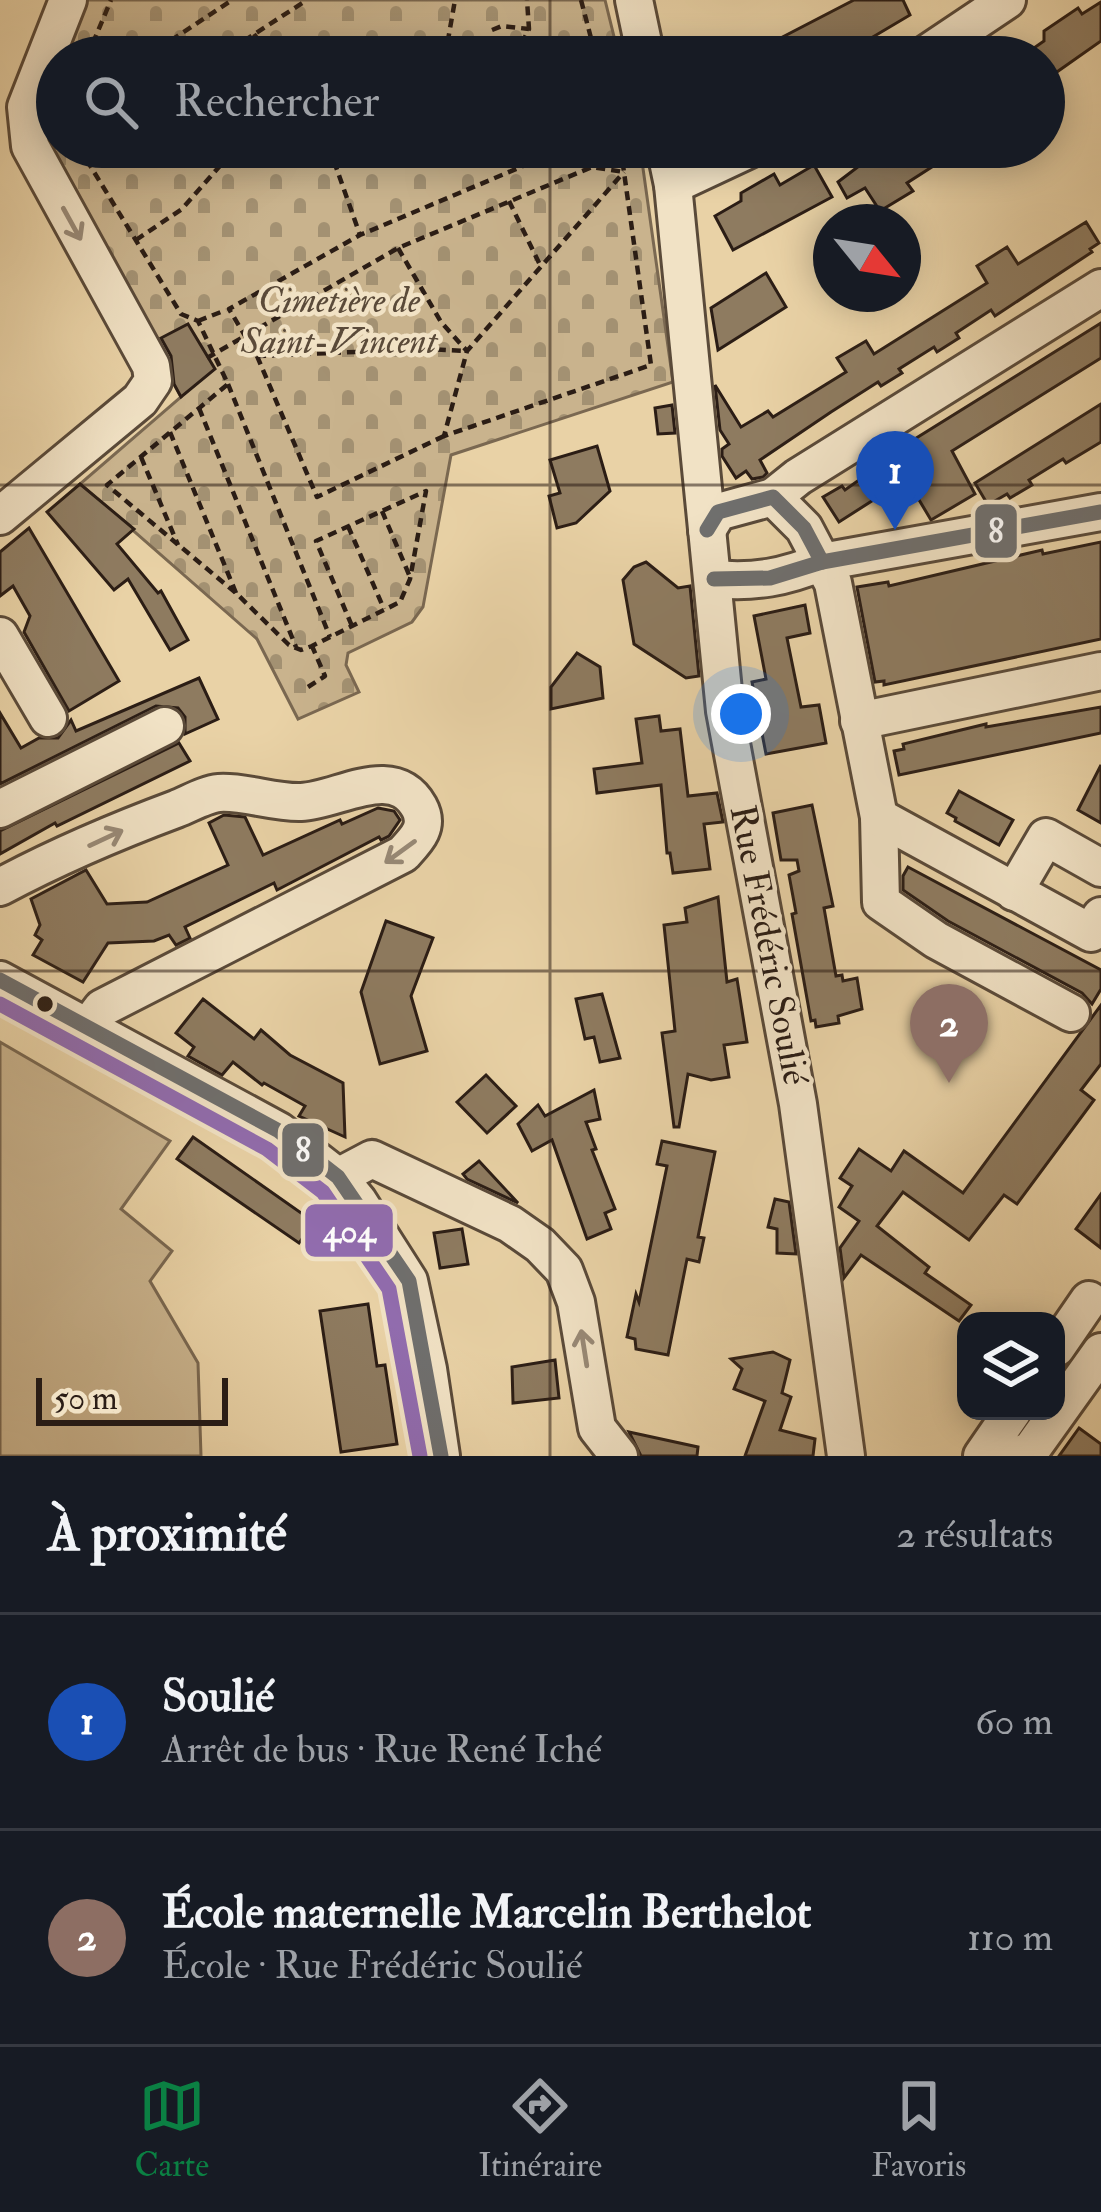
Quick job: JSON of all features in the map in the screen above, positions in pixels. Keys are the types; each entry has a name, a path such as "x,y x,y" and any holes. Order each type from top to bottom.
{"street":[{"path":"54,36 68,0"},
{"path":"634,0 642,36"},
{"path":"953,36 1007,0"},
{"path":"36,82 26,107 29,146 36,159"},
{"path":"0,516 140,400 153,381 151,366 41,168"},
{"name":"Rue Frédéric Soulié","path":"669,168 725,712 798,1103 847,1456"},
{"path":"673,185 709,168"},
{"path":"707,530 718,512 773,497 1101,288"},
{"path":"773,497 804,528 833,583 879,817 880,902 936,940 1071,1013"},
{"path":"714,579 751,583 822,562 1101,512"},
{"path":"0,636 48,718"},
{"path":"859,721 1101,671"},
{"path":"0,809 165,726"},
{"path":"0,887 141,822 219,793 271,802 308,802 386,784 416,801 424,819 420,837 403,854 102,1008 89,1025"},
{"path":"879,817 1091,933 1101,916"},
{"path":"1014,892 1046,837 1101,868"},
{"path":"0,980 279,1131 338,1177 409,1281 441,1456"},
{"path":"338,1177 372,1159 510,1224 540,1245 564,1270 576,1302 597,1428 620,1456"},
{"path":"1065,1335 1089,1300"},
{"path":"1017,1456 1031,1450 1101,1352"},
{"path":"982,1456 1007,1420"}],"path":[{"path":"96,36 111,0"},
{"path":"178,36 232,0"},
{"path":"251,36 307,0"},
{"path":"449,36 455,0"},
{"path":"526,0 526,36"},
{"path":"581,0 590,36"},
{"path":"492,30 502,26 529,29"},
{"path":"92,168 181,314 198,321 229,309 360,236 519,168"},
{"path":"136,240 182,209 218,168"},
{"path":"336,168 360,236"},
{"path":"210,356 398,248 590,168"},
{"path":"598,168 624,172"},
{"path":"229,309 257,356 316,497 444,436 651,365 623,168"},
{"path":"444,436 467,351 624,172"},
{"path":"509,201 533,258 541,266"},
{"path":"398,248 441,322 467,351"},
{"path":"198,321 330,637"},
{"path":"257,356 467,351"},
{"path":"228,384 107,485 296,647 312,646 330,637 352,626 400,602 410,579 426,491 316,541 352,626"},
{"path":"200,408 296,647"},
{"path":"170,432 237,594"},
{"path":"141,457 179,548"},
{"path":"382,511 410,579"},
{"path":"348,526 384,610"},
{"path":"308,686 325,676 312,646"}],"green space":[{"path":"84,0 605,0 614,36 69,36"},
{"name":"Cimetière de Saint-Vincent","path":"58,168 643,168 673,382 451,455 423,607 412,622 348,653 346,665 359,692 298,719 257,639 80,484 181,397"},
{"path":"0,1042 170,1141 121,1209 172,1251 150,1281 198,1363 201,1456 0,1456"}],"building":[{"path":"854,0 903,0 910,15 874,36 785,36"},
{"path":"1101,2 1101,41 1065,66 1065,36 1044,36 1044,31 1078,8 1082,14"},
{"path":"816,168 832,197 733,250 715,216 741,201 741,193 774,174 780,185"},
{"path":"856,168 930,168 907,183 913,191 892,204 875,204 865,188 847,198 838,182"},
{"path":"1086,222 1099,243 1092,252 995,316 991,310 956,333 959,338 937,352 934,347 899,369 902,373 881,386 878,382 760,460 767,473 763,477 752,479 746,471 736,478 722,456 729,444 720,430 715,385 741,427 768,411 773,417 846,372 837,358 866,341 874,354 987,283 977,266 1007,247 1018,264"},
{"path":"766,273 786,307 718,350 711,308"},
{"path":"1101,323 1101,358 952,451 975,494 931,520 909,483 891,494 889,490 839,522 823,497 842,486 845,490 881,460"},
{"path":"188,324 215,369 181,397 174,384 171,356 161,338"},
{"path":"1101,404 1101,442 1066,463 1063,459 1010,498 1007,494 988,505 975,483"},
{"path":"672,405 675,433 658,434 655,408"},
{"path":"597,446 610,491 576,523 557,528 549,496 560,493 550,460"},
{"path":"80,484 134,529 117,544 161,591 188,640 170,650 128,579 114,590 47,512"},
{"path":"29,528 119,681 69,711 24,632 30,616 13,586 0,596 0,552"},
{"path":"1101,542 1101,639 884,685 884,681 875,682 857,587 888,582 889,586 1042,550 1043,554"},
{"path":"646,562 678,588 690,586 699,676 686,678 634,644 623,580"},
{"path":"805,605 810,633 787,638 801,707 819,705 826,743 766,754 752,682 766,679 754,616"},
{"path":"577,653 600,667 603,698 551,709 551,687"},
{"path":"199,678 218,719 185,734 185,717 178,708 156,706 0,784 0,713 21,748 39,738 58,738 71,720 76,731"},
{"path":"1101,707 1101,733 899,775 894,751 904,749 903,744 986,724"},
{"path":"659,716 661,731 680,729 688,796 717,793 723,822 704,824 710,869 673,873 661,785 597,793 594,769 642,763 636,719"},
{"path":"179,743 190,761 55,823 0,854 0,831"},
{"path":"1101,765 1101,823 1078,810"},
{"path":"959,791 1013,820 999,845 947,813"},
{"path":"812,805 833,906 824,908 836,976 842,975 843,981 857,978 862,1009 838,1016 839,1023 816,1027 815,1020 811,1021 792,914 796,913 789,875 799,871 797,860 781,860 773,813"},
{"path":"378,808 394,811 400,820 389,836 277,890 274,883 185,927 190,938 176,945 169,935 154,941 108,943 83,982 33,955 42,940 35,935 40,925 31,899 86,870 107,904 147,902 228,865 209,823 224,815 245,817 263,855"},
{"path":"908,867 1101,970 1101,989 1092,1004 1082,993 948,921 903,890"},
{"path":"718,897 727,982 737,979 747,1042 724,1045 729,1077 711,1080 688,1074 679,1127 674,1127 662,1033 675,1031 664,925 687,922 685,908"},
{"path":"386,921 433,938 411,996 427,1051 380,1064 361,992"},
{"path":"602,994 620,1058 600,1062 594,1037 585,1039 576,999"},
{"path":"203,999 254,1039 261,1030 290,1055 343,1083 345,1137 299,1116 305,1106 262,1085 233,1062 222,1075 188,1056 194,1047 176,1033"},
{"path":"1101,1005 1101,1064 1081,1090 1094,1100 1017,1204 1004,1195 969,1240 903,1192 877,1226 929,1267 925,1273 971,1305 966,1312 957,1312 957,1320 861,1255 844,1278 840,1248 859,1221 839,1207 852,1186 840,1178 859,1149 891,1171 904,1151 963,1193"},
{"path":"486,1075 516,1106 487,1133 457,1102"},
{"path":"594,1090 600,1119 586,1122 615,1209 605,1213 611,1229 587,1239 552,1140 532,1151 518,1124 538,1105 545,1116"},
{"path":"193,1137 314,1222 299,1243 177,1159"},
{"path":"662,1141 715,1152 698,1237 704,1238 699,1262 687,1259 668,1355 636,1349 635,1339 627,1337 636,1294 639,1302 667,1166 657,1164"},
{"path":"479,1161 518,1203 467,1179 463,1174"},
{"path":"1101,1194 1101,1248 1076,1229"},
{"path":"775,1199 789,1202 796,1254 777,1253 777,1229 768,1227"},
{"path":"462,1229 468,1264 440,1268 434,1233"},
{"path":"368,1304 377,1366 385,1365 397,1444 341,1452 320,1311"},
{"path":"773,1352 790,1360 782,1393 791,1397 780,1430 815,1439 813,1456 745,1456 765,1401 734,1389 742,1369 731,1359"},
{"path":"555,1360 559,1398 513,1403 512,1367"},
{"path":"1079,1428 1101,1444 1101,1456 1059,1456"},
{"path":"629,1432 698,1447 697,1456 641,1456"}],"transit line":[{"name":"8","path":"707,530 718,512 773,497 804,528 822,562"},
{"name":"8","path":"714,579 770,578 822,562 1101,512"},
{"name":"8","path":"0,980 279,1131 338,1177 409,1281 441,1456"},
{"name":"404","path":"0,1004 267,1149 323,1192 389,1289 420,1456"}],"place":[{"name":"Soulié","path":"895,530"},
{"name":"École maternelle Marcelin Berthelot","path":"949,1083"}]}
